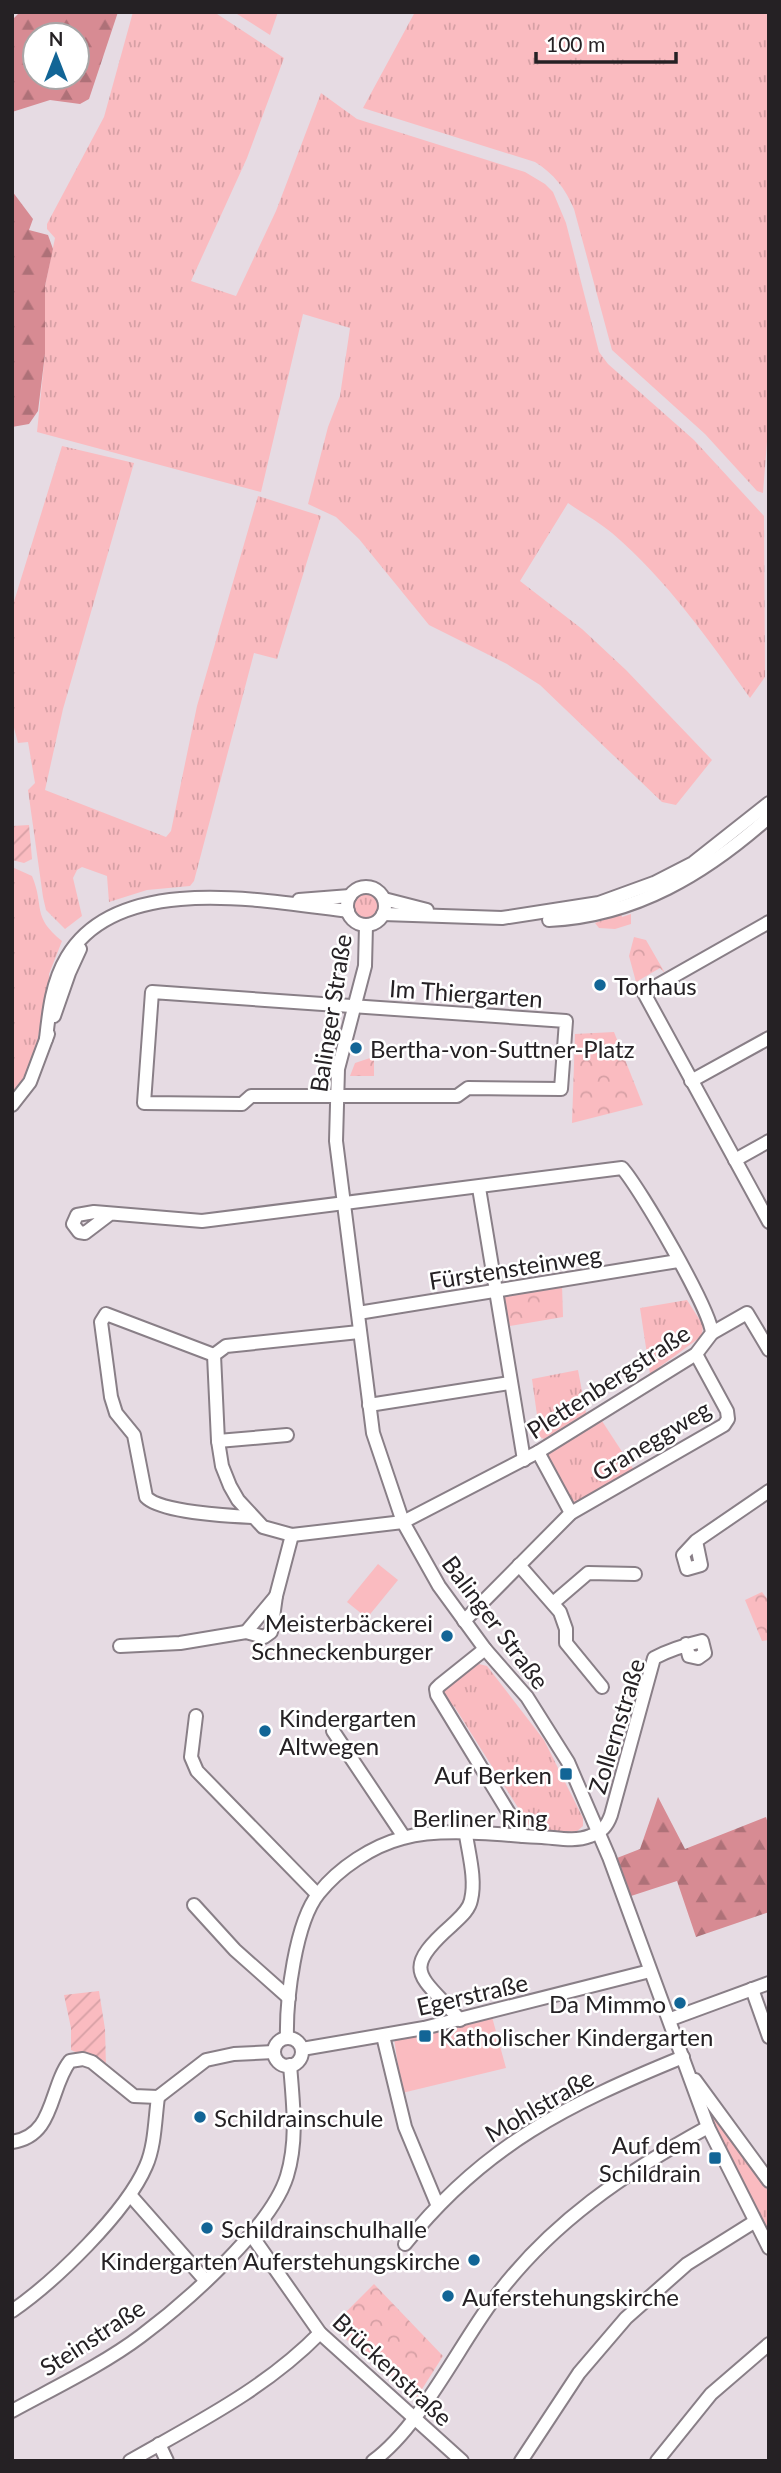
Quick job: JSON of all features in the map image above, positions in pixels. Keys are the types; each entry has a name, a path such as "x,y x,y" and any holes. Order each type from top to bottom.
{"street":[{"path":"514,918 580,908 654,883 720,844 769,803"},
{"path":"383,914 540,920 579,918 660,893 727,855 769,817"},
{"path":"12,1105 30,1082 46,1040 52,995 63,963 81,939 97,926 128,909 166,901 271,902 350,896 359,889 371,888 384,899 451,916"},
{"path":"350,896 348,911 353,919 366,925 375,922 383,914 384,899"},
{"path":"271,902 348,911"},
{"path":"769,922 644,993 769,1223"},
{"name":"Balinger Straße","path":"366,925 366,957 339,1065 336,1096 337,1153 369,1405 380,1458 403,1522 439,1586 485,1649 527,1697 568,1762 671,2019 708,2127 769,2248"},
{"name":"Im Thiergarten","path":"152,992 566,1021 561,1089 468,1088 457,1096 336,1096 251,1096 242,1104 144,1103 152,992"},
{"path":"691,1081 769,1038"},
{"path":"735,1160 769,1141"},
{"name":"Plettenbergstraße","path":"110,1214 189,1221 344,1205 622,1168 633,1180 678,1261 709,1320 712,1333 696,1354 538,1452 403,1522"},
{"path":"480,1188 524,1460"},
{"name":"Fürstensteinweg","path":"358,1313 678,1261"},
{"path":"712,1333 747,1313 769,1350"},
{"path":"214,1355 106,1314 101,1322 116,1413 134,1435 146,1497 153,1505 166,1508 218,1516 252,1517"},
{"path":"214,1355 226,1346 359,1332"},
{"name":"Graneggweg","path":"464,1621 571,1513 612,1487 693,1444 728,1419 727,1411 696,1354"},
{"path":"214,1355 218,1441 222,1466 230,1486 252,1517 263,1527 292,1535 403,1522"},
{"path":"369,1405 510,1383"},
{"path":"218,1441 286,1434"},
{"path":"538,1452 571,1513"},
{"path":"696,1541 769,1490"},
{"path":"120,1646 180,1643 246,1632 264,1637 271,1632 276,1596 292,1535"},
{"path":"519,1564 553,1604 566,1629 566,1643 602,1687"},
{"path":"553,1604 589,1573 635,1574"},
{"path":"246,1632 276,1596"},
{"name":"Zollernstraße","path":"598,1833 608,1826 654,1658 686,1644"},
{"path":"485,1649 440,1685 436,1689 437,1695 523,1836"},
{"path":"196,1716 191,1756 197,1771 317,1894 296,1953 289,1998 287,2038"},
{"path":"333,1731 404,1837"},
{"name":"Berliner Ring","path":"317,1894 367,1852 404,1837 466,1835 575,1839 598,1833"},
{"path":"460,2020 422,1975 419,1965 421,1955 428,1946 461,1916 471,1902 466,1835"},
{"path":"194,1905 235,1950 289,1998"},
{"name":"Egerstraße","path":"302,2049 460,2020 650,1971"},
{"path":"671,2019 769,1983"},
{"path":"752,1989 769,2036"},
{"path":"383,2036 405,2127 437,2204"},
{"path":"287,2038 296,2040 302,2049 300,2058 290,2065 280,2063 274,2052 278,2042 287,2038"},
{"path":"12,2142 37,2131 47,2116 61,2075 70,2061 79,2059 92,2062 134,2096 158,2097 206,2060 234,2054 274,2052"},
{"name":"Mohlstraße","path":"405,2244 437,2204 462,2180 523,2133 619,2083 683,2057"},
{"path":"252,2236 274,2206 287,2177 295,2128 290,2065"},
{"name":"Balinger Straße","path":"690,2076 700,2084 769,2181"},
{"path":"12,2311 74,2256 131,2196 148,2164 158,2097"},
{"path":"373,2461 414,2415 494,2299 531,2253 569,2217 619,2179 708,2127"},
{"path":"131,2196 205,2280"},
{"path":"521,2461 579,2373 626,2318 687,2264 754,2222"},
{"name":"Steinstraße","path":"12,2411 140,2337 252,2236"},
{"name":"Brückenstraße","path":"252,2236 320,2333 462,2461"},
{"path":"130,2461 251,2392 292,2361 320,2333"},
{"path":"657,2461 711,2394 769,2344"},
{"path":"159,2444 167,2461"}],"green space":[{"path":"20,12 118,12 89,99 80,104 50,100 12,112 12,20"},
{"path":"133,12 214,12 284,58 247,158 191,281 236,296 276,211 321,93 357,119 525,172 553,192 566,223 599,352 608,364 694,440 764,516 765,677 750,698 703,633 651,570 612,533 568,503 520,581 582,629 626,670 712,760 676,805 662,802 540,685 507,664 429,625 359,539 336,517 308,504 328,427 340,396 350,328 303,314 261,492 37,432 45,354 45,286 55,238 47,229 47,224 104,117"},
{"path":"234,12 278,12 270,35"},
{"path":"415,12 769,12 769,416 763,493 757,491 705,434 612,350 574,209 563,188 548,171 535,162 363,108"},
{"path":"12,191 33,219 29,230 48,235 53,249 45,286 45,354 38,411 29,424 12,427"},
{"path":"62,446 134,463 63,709 45,790 166,837 171,831 197,706 258,496 321,516 277,659 254,653 194,881 190,886 147,890 109,902 107,876 82,867 73,878 82,916 65,929 46,910 28,790 35,783 28,742 18,743 12,720 12,608"},
{"path":"29,825 32,859 24,863 12,860 12,826"},
{"path":"12,867 32,876 42,918 62,941 49,974 50,984 32,1064 12,1096"},
{"path":"366,892 376,896 380,906 376,916 366,920 356,916 352,906 356,896"},
{"path":"621,914 622,917 631,914 631,924 615,929 599,928 595,923"},
{"path":"634,937 646,940 665,973 660,968 636,982 629,956"},
{"path":"614,1032 643,1105 572,1123 575,1034"},
{"path":"374,1059 374,1076 350,1076 355,1063"},
{"path":"562,1285 563,1317 510,1326 500,1295"},
{"path":"687,1300 703,1325 702,1336 650,1374 640,1308"},
{"path":"578,1370 586,1413 544,1439 540,1437 532,1379"},
{"path":"602,1421 634,1470 574,1511 546,1455"},
{"path":"378,1564 398,1580 367,1618 347,1602"},
{"path":"762,1592 769,1601 769,1640 762,1641 745,1600"},
{"path":"479,1664 487,1666 544,1740 583,1818 583,1826 576,1832 545,1831 526,1822 454,1706 450,1707 443,1694 444,1687"},
{"path":"658,1797 685,1849 766,1817 769,1827 769,1912 696,1937 677,1881 631,1896 617,1858 640,1849"},
{"path":"99,1991 105,2029 106,2066 71,2050 71,2028 64,1995"},
{"path":"492,2017 506,2068 402,2093 394,2038"},
{"path":"708,2110 769,2192 769,2238 714,2128"},
{"path":"374,2284 443,2356 417,2397 331,2327"}],"place":[{"name":"Torhaus","path":"600,985"},
{"name":"Bertha-von-Suttner-Platz","path":"356,1048"},
{"name":"Meisterbäckerei Schneckenburger","path":"447,1636"},
{"name":"Kindergarten Altwegen","path":"265,1731"},
{"name":"Auf Berken","path":"566,1774"},
{"name":"Da Mimmo","path":"680,2003"},
{"name":"Katholischer Kindergarten","path":"425,2036"},
{"name":"Schildrainschule","path":"200,2117"},
{"name":"Auf dem Schildrain","path":"715,2158"},
{"name":"Schildrainschulhalle","path":"207,2228"},
{"name":"Kindergarten Auferstehungskirche","path":"474,2260"},
{"name":"Auferstehungskirche","path":"448,2296"}]}
